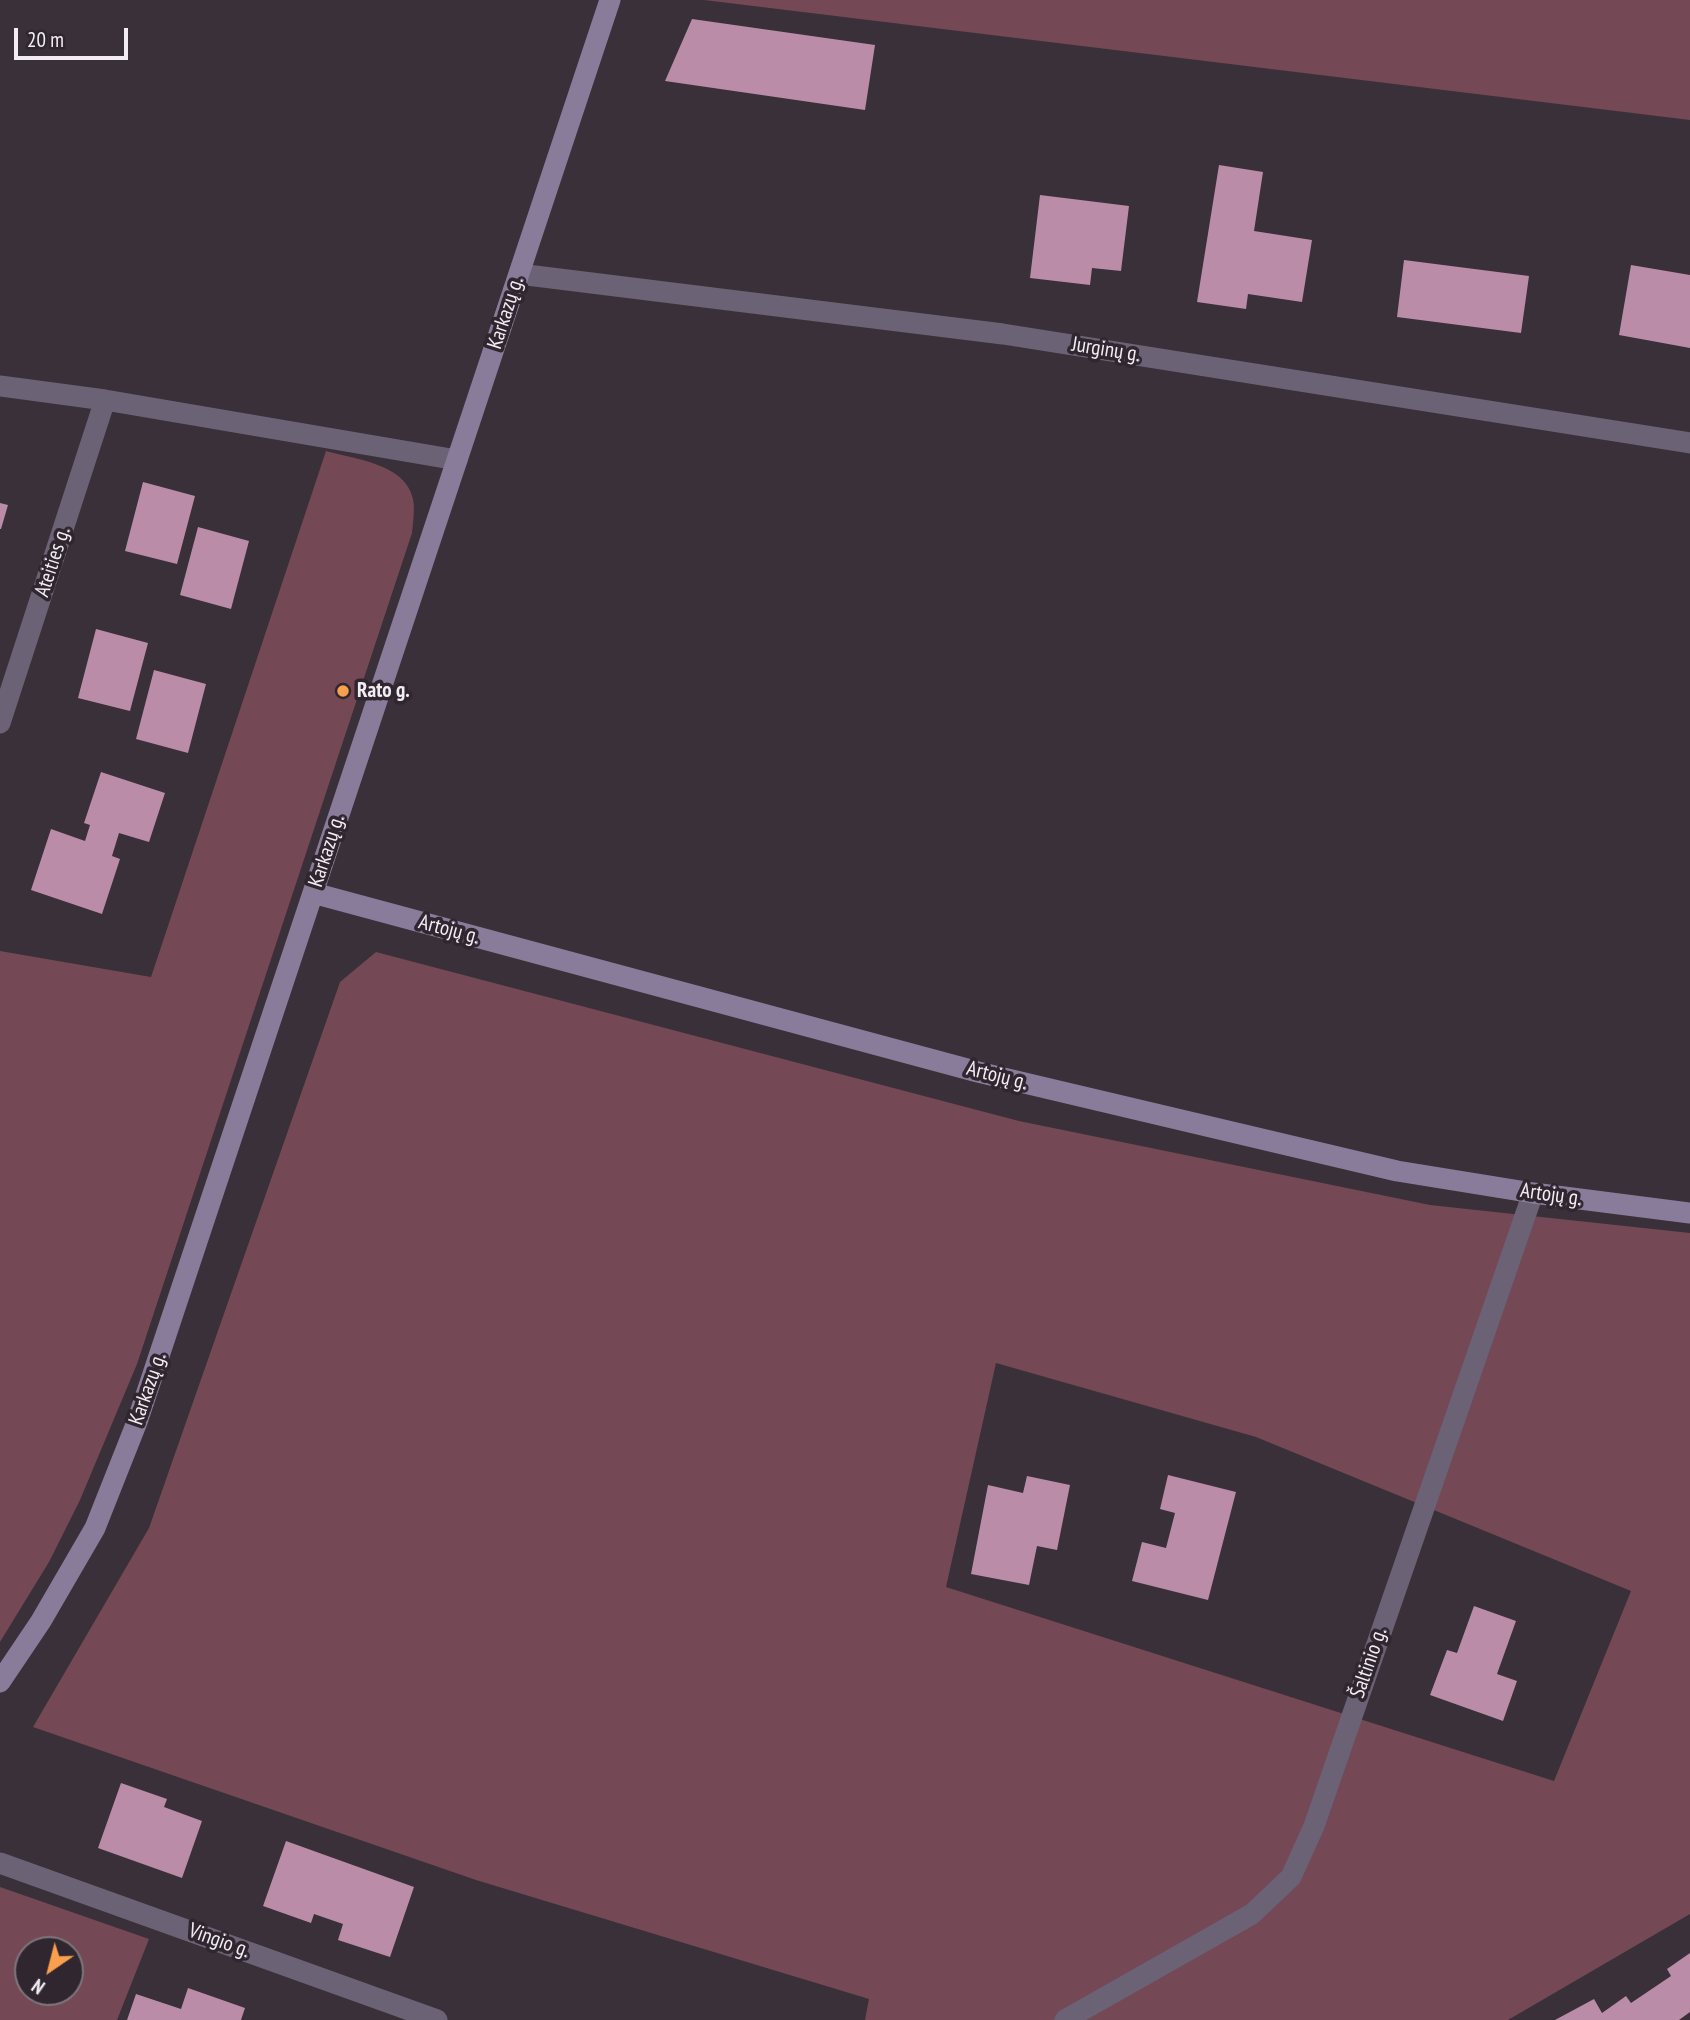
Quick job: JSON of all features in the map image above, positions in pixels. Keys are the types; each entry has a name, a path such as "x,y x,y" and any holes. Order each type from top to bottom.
{"main road":[{"name":"Karkazų g.","path":"0,1682 41,1620 95,1528 137,1422 610,0"},
{"name":"Artojų g.","path":"313,893 978,1072 1397,1171 1533,1193 1690,1213"}],"street":[{"name":"Jurginų g.","path":"519,274 1003,334 1690,443"},
{"path":"0,386 105,400 457,460"},
{"name":"Ateities g.","path":"0,723 105,400"},
{"name":"Šaltinio g.","path":"1065,2020 1252,1914 1291,1877 1314,1826 1533,1193"},
{"name":"Vingio g.","path":"0,1863 437,2020"}],"shaded area":[{"path":"704,0 1690,0 1690,120"},
{"path":"326,451 378,465 401,478 413,499 412,533 137,1364 80,1500 49,1562 0,1642 0,951 151,977"},
{"path":"376,952 1019,1121 1430,1205 1690,1233 1690,1914 1508,2020 865,2020 869,1999 476,1880 33,1727 149,1528 340,982","holes":["996,1363 1256,1437 1631,1591 1554,1781 946,1587"]},
{"path":"0,1887 149,1939 117,2020 0,2020"}],"building":[{"path":"692,19 875,45 865,110 665,81"},
{"path":"1219,165 1263,172 1254,231 1312,240 1302,302 1248,294 1246,309 1197,302"},
{"path":"1040,195 1129,206 1121,271 1092,268 1090,285 1030,278"},
{"path":"1404,260 1529,276 1521,333 1397,317"},
{"path":"1631,265 1690,275 1690,348 1619,335"},
{"path":"143,482 195,496 177,564 125,551"},
{"path":"0,503 8,505 1,529 0,529"},
{"path":"198,527 249,541 231,609 180,595"},
{"path":"96,629 148,643 130,711 78,698"},
{"path":"154,670 206,684 188,753 136,739"},
{"path":"101,772 165,793 149,842 119,833 112,856 120,859 102,914 31,890 51,829 85,841 90,825 84,823"},
{"path":"1168,1475 1236,1492 1208,1600 1132,1581 1142,1542 1166,1548 1175,1513 1160,1509"},
{"path":"1027,1476 1070,1485 1057,1550 1037,1546 1029,1585 971,1574 988,1485 1023,1493"},
{"path":"1474,1606 1516,1621 1497,1674 1517,1681 1503,1721 1430,1695 1447,1650 1457,1653"},
{"path":"121,1783 167,1799 164,1807 202,1821 182,1878 98,1848"},
{"path":"286,1841 414,1887 390,1957 338,1940 343,1924 314,1914 311,1923 263,1906"},
{"path":"1690,1953 1690,2012 1679,2020 1555,2020 1594,1999 1602,2013 1626,1996 1631,2003 1671,1976 1667,1969"},
{"path":"188,1988 245,2008 241,2020 127,2020 136,1994 181,2009"}],"place":[{"name":"Rato g.","path":"343,691"}]}
